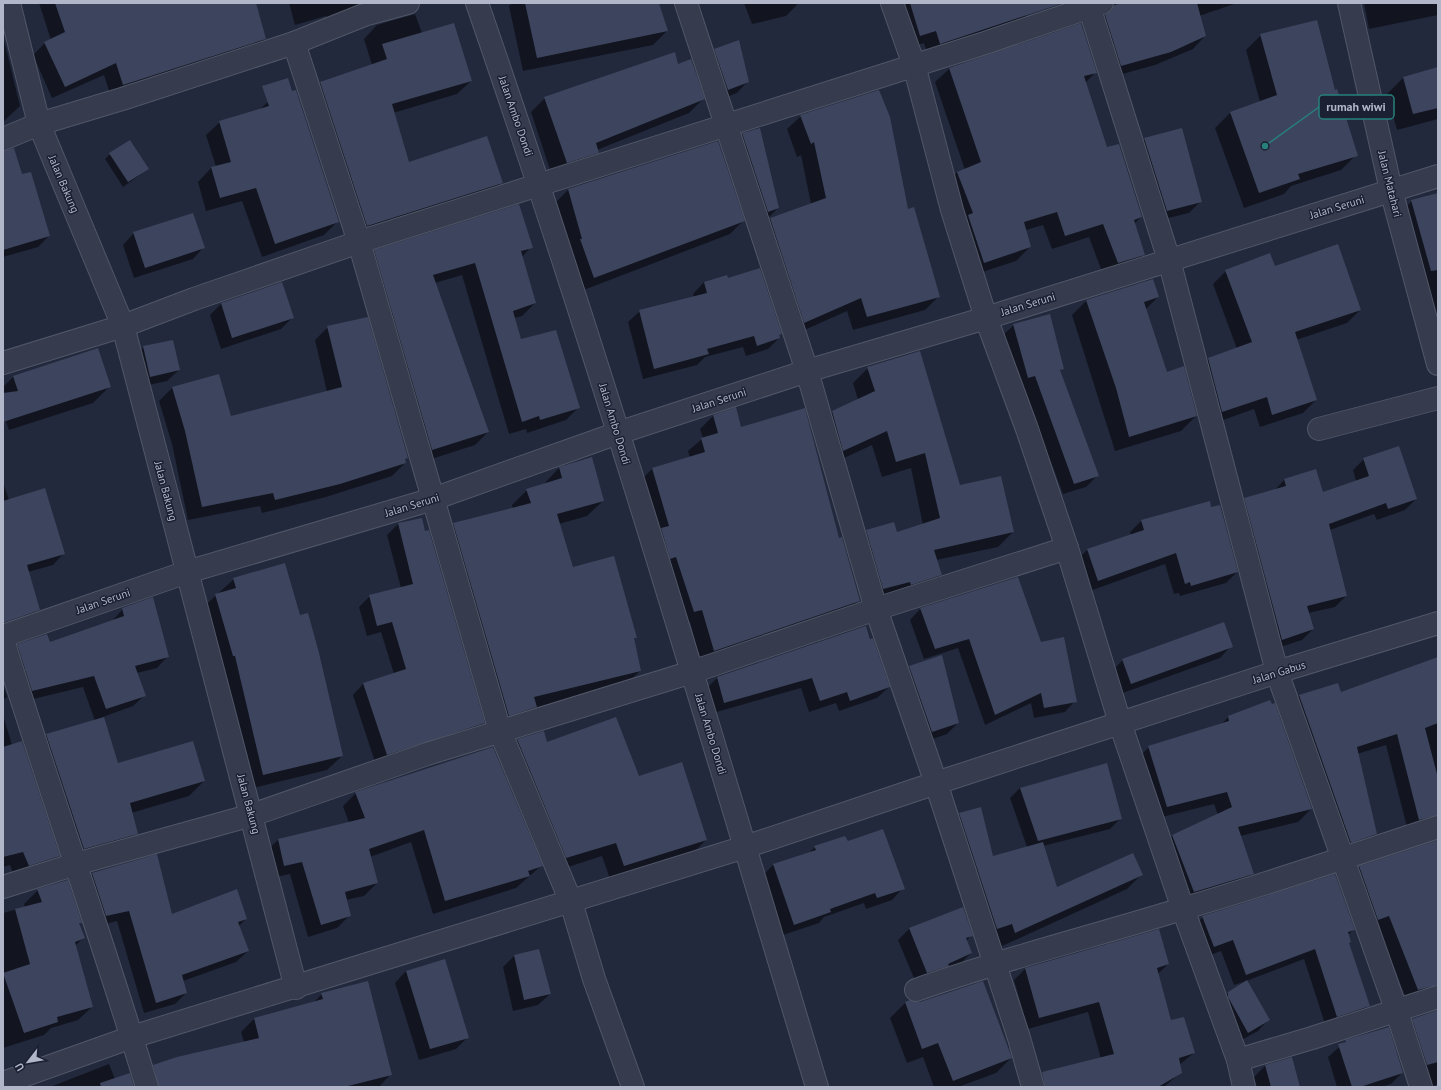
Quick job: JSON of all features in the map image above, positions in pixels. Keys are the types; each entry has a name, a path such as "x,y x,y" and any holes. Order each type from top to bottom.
{"street":[{"name":"Jalan Bakung","path":"9,3 39,124 123,326 296,988"},
{"path":"3,139 39,124 122,99 294,43 364,15 408,3"},
{"name":"Jalan Ambo Dondi","path":"478,3 540,184 618,433 692,672 817,1087"},
{"path":"686,3 807,371 876,609 936,783 995,962 1033,1087"},
{"path":"892,3 914,65 952,210 986,318 1027,429 1067,548 1120,723 1183,909 1238,1060 1244,1087"},
{"name":"Jalan Matahari","path":"1349,3 1391,190 1438,364"},
{"path":"3,363 123,326 201,296 359,242 985,43 1093,4 1169,260 1277,672 1396,1010 1421,1087"},
{"path":"294,43 359,242 500,731 571,902 594,979 633,1087"},
{"name":"Jalan Seruni","path":"3,636 187,572 433,499 618,433 807,371 986,318 1438,176"},
{"path":"1319,429 1438,398"},
{"path":"3,887 76,864 252,815 427,754 692,672 876,609 1067,548"},
{"name":"Jalan Gabus","path":"3,1083 132,1038 745,848 936,783 1277,672 1438,623"},
{"path":"3,640 40,759 76,864 147,1087"},
{"path":"916,990 995,962 1183,909 1438,827"},
{"path":"1238,1060 1312,1038 1438,997"}],"building":[{"path":"55,3 256,3 266,39 123,85 116,63 65,87 44,42 65,32"},
{"path":"525,3 659,3 668,31 537,58"},
{"path":"910,3 1063,3 940,44 936,31 920,36"},
{"path":"1122,3 1197,3 1206,36 1171,52 1121,66 1105,15 1111,11 1114,5"},
{"path":"1317,20 1335,90 1337,89 1358,156 1298,174 1300,179 1259,193 1230,112 1277,95 1260,34"},
{"path":"454,23 472,81 392,104 409,162 487,136 503,183 367,226 320,82 387,59 382,44"},
{"path":"1081,23 1097,73 1084,76 1107,147 1119,144 1142,217 1134,220 1145,255 1118,263 1103,224 1065,236 1057,212 1024,222 1031,247 984,263 968,215 973,213 957,172 981,162 949,68"},
{"path":"739,40 749,82 728,90 714,49"},
{"path":"675,52 678,64 691,59 705,99 596,143 599,153 567,163 544,97"},
{"path":"1438,67 1438,108 1413,114 1403,77"},
{"path":"288,78 292,91 296,90 339,222 275,244 256,188 220,198 211,167 231,162 219,121 269,106 262,86"},
{"path":"879,90 890,117 908,209 914,207 940,297 867,317 861,298 804,323 770,218 826,198 814,142 811,144 800,115"},
{"path":"760,128 779,208 768,212 742,133"},
{"path":"1182,128 1202,202 1167,211 1144,138"},
{"path":"130,140 149,169 128,182 109,153"},
{"path":"718,141 745,221 594,278 580,239 582,239 568,189"},
{"path":"14,148 22,174 31,172 50,236 3,250 3,151"},
{"path":"1438,193 1438,270 1431,271 1411,200"},
{"path":"519,204 533,248 521,251 536,303 513,311 521,339 556,330 580,408 540,420 539,416 522,422 475,263 433,275 489,432 432,450 374,250"},
{"path":"193,213 205,248 145,268 133,232"},
{"path":"1338,244 1361,310 1295,332 1317,400 1272,415 1267,397 1222,412 1208,358 1252,342 1225,270 1270,253 1275,266"},
{"path":"760,268 782,334 779,335 780,338 757,346 754,336 707,349 709,354 654,369 639,310 707,293 704,282 727,275 728,278"},
{"path":"1153,279 1159,297 1144,302 1167,372 1184,366 1197,416 1129,437 1116,388 1086,300"},
{"path":"282,282 294,318 232,338 221,303"},
{"path":"1050,314 1064,369 1060,370 1099,476 1074,484 1035,376 1028,378 1013,324"},
{"path":"368,317 408,458 405,459 406,463 340,484 275,500 273,493 202,507 185,431 172,387 219,374 231,416 342,387 327,326"},
{"path":"173,340 180,370 150,377 143,346"},
{"path":"98,348 111,387 3,422 3,393 18,391 13,376"},
{"path":"920,351 960,485 1001,476 1014,532 934,550 942,575 911,585 910,582 883,589 866,530 894,522 897,532 940,518 925,453 896,462 887,431 843,451 832,411 875,391 867,367"},
{"path":"736,407 741,427 805,408 839,538 842,537 860,601 714,651 702,610 694,612 676,557 670,559 661,528 669,526 652,468 705,452 701,438 718,433 713,415"},
{"path":"1399,446 1417,499 1388,509 1386,503 1329,524 1347,596 1307,606 1314,629 1282,640 1244,498 1286,486 1284,479 1316,469 1323,492 1369,476 1363,458"},
{"path":"592,457 604,501 557,514 573,567 614,556 637,638 634,638 641,671 534,697 537,707 509,716 453,523 531,503 526,489 562,478 559,467"},
{"path":"45,488 65,554 27,565 40,610 3,623 3,501"},
{"path":"1210,501 1211,507 1220,505 1238,572 1191,586 1190,582 1185,584 1176,553 1098,581 1087,549 1144,530 1141,520"},
{"path":"422,518 425,531 429,530 485,723 387,755 363,683 406,669 392,622 377,626 369,595 413,584 398,523"},
{"path":"285,563 300,615 308,613 343,756 263,775 235,656 233,656 215,594 236,588 233,578"},
{"path":"1018,577 1041,642 1064,637 1077,702 1044,708 1041,693 995,715 969,639 935,649 920,608"},
{"path":"153,597 169,657 135,666 146,696 106,709 94,676 32,691 17,644 47,634 50,642 124,616 122,608"},
{"path":"1224,622 1233,647 1131,684 1122,659"},
{"path":"866,626 870,639 873,638 890,687 850,701 847,692 820,701 812,678 724,703 717,677"},
{"path":"942,655 959,723 932,732 909,666"},
{"path":"1438,657 1438,723 1425,728 1438,778 1438,815 1419,820 1397,734 1357,747 1377,834 1351,843 1299,695 1338,683 1341,692"},
{"path":"1270,700 1272,704 1275,703 1312,809 1238,827 1254,874 1194,892 1172,835 1232,807 1227,792 1167,807 1148,746 1229,721 1228,716"},
{"path":"104,717 118,763 193,741 205,781 130,803 138,834 84,849 46,734"},
{"path":"616,717 639,776 682,762 707,840 624,866 616,843 566,858 517,739 544,731 547,742"},
{"path":"22,741 60,856 29,866 23,852 3,857 3,747"},
{"path":"493,747 543,866 528,871 530,876 445,901 424,830 369,849 378,883 345,892 351,916 321,925 302,862 284,866 278,839 365,818 355,792"},
{"path":"1107,763 1122,819 1038,841 1020,788"},
{"path":"981,807 993,856 1043,842 1057,887 1133,853 1143,875 1015,933 1012,924 997,929 959,813"},
{"path":"883,829 905,889 877,898 875,893 830,909 831,912 794,925 773,864 816,850 814,846 845,836 848,841"},
{"path":"1438,840 1438,985 1418,990 1389,916 1378,920 1359,866"},
{"path":"157,854 172,914 237,889 247,919 238,922 249,951 182,975 187,993 156,1003 129,911 106,916 92,873"},
{"path":"1335,874 1355,930 1348,932 1351,942 1349,943 1370,1006 1337,1017 1315,949 1246,975 1233,940 1214,947 1202,916"},
{"path":"68,880 82,923 79,923 85,938 75,942 93,1007 57,1017 58,1022 24,1033 3,973 30,964 15,909 42,902 37,889"},
{"path":"963,907 973,936 966,938 972,953 948,964 949,966 927,973 909,928"},
{"path":"1159,929 1169,964 1157,968 1171,1020 1184,1017 1195,1053 1179,1058 1182,1073 1158,1087 1045,1087 1042,1072 1114,1054 1099,1002 1039,1018 1025,968"},
{"path":"539,949 551,994 524,1000 514,955"},
{"path":"445,959 469,1038 430,1049 406,971"},
{"path":"1247,980 1270,1020 1248,1033 1228,997 1228,992"},
{"path":"368,981 392,1075 344,1087 159,1087 153,1065 177,1057 259,1038 254,1018 323,999 321,993"},
{"path":"983,981 1012,1058 953,1081 938,1043 922,1049 905,1002 910,1000 920,1002"},
{"path":"1438,1010 1438,1062 1427,1065 1412,1019"},
{"path":"1389,1027 1403,1073 1360,1087 1352,1087 1338,1044 1346,1042 1345,1040"},
{"path":"1292,1057 1300,1087 1271,1087 1265,1065"},
{"path":"130,1073 134,1087 101,1087 100,1083"}],"place":[{"name":"rumah wiwi","path":"1265,146"}]}
